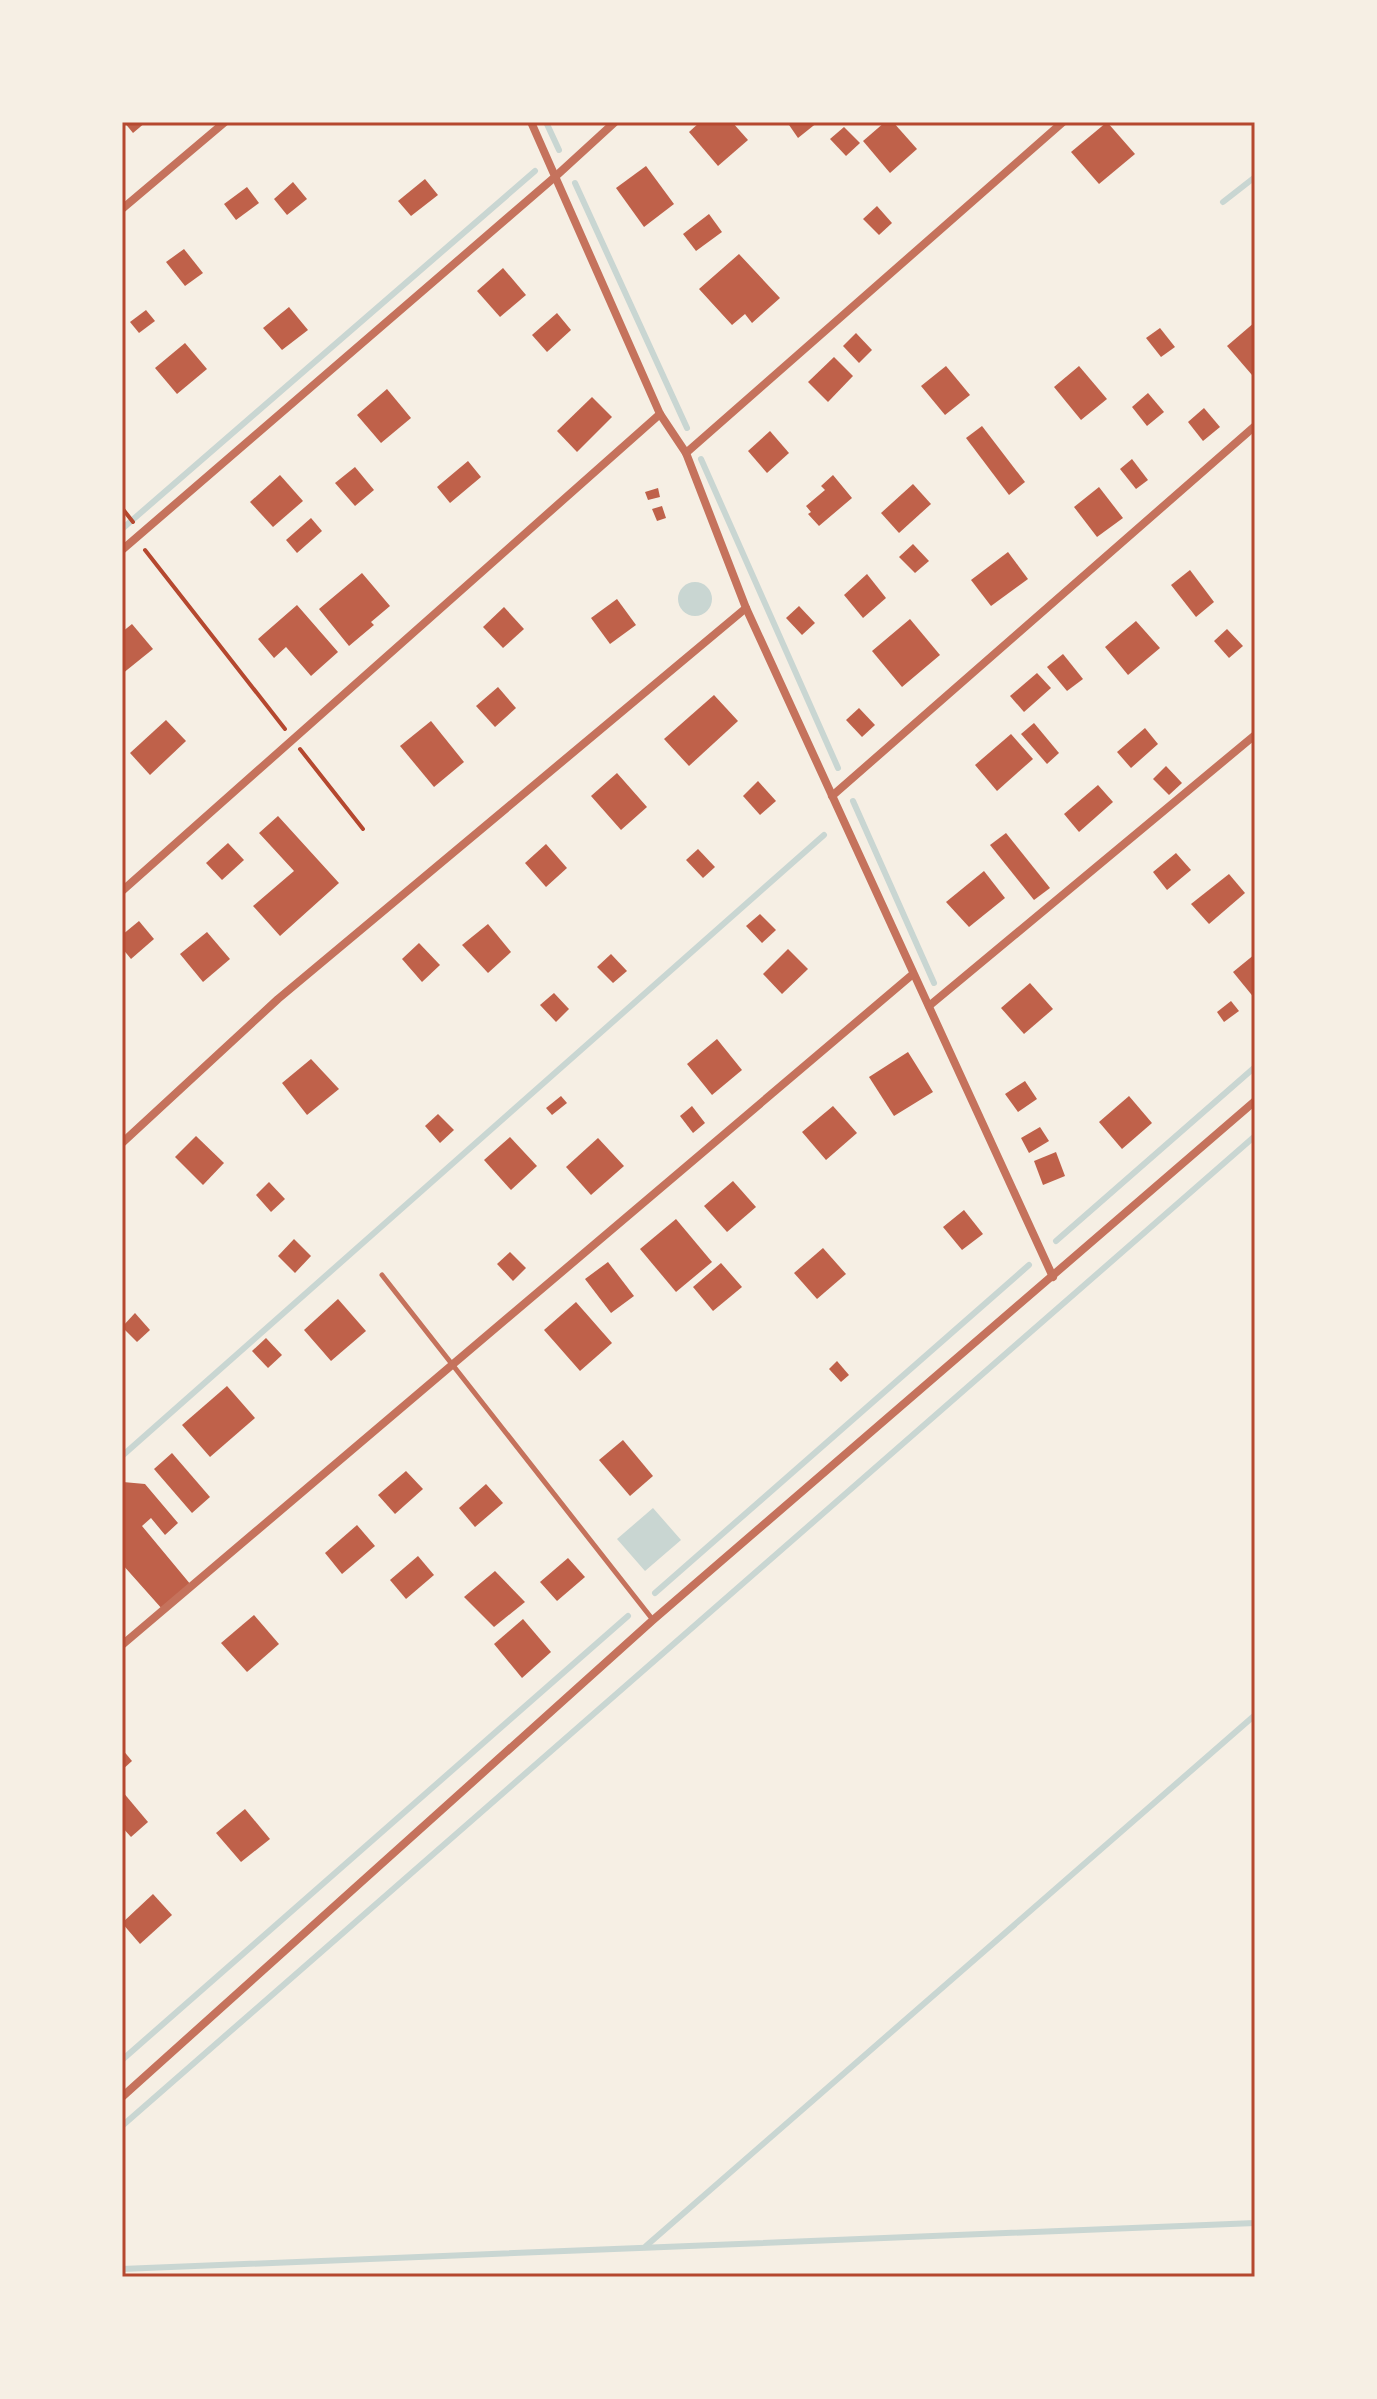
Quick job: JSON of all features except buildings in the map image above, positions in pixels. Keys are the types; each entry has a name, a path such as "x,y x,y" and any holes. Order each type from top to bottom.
{"street":[{"path":"122,209 225,122"},
{"path":"531,122 660,414 686,453 746,608 1053,1277"},
{"path":"122,550 615,122"},
{"path":"686,453 1063,122"},
{"path":"122,891 660,414"},
{"path":"832,796 1255,426"},
{"path":"122,1143 278,999 746,608"},
{"path":"929,1006 1255,735"},
{"path":"122,1645 913,974"},
{"path":"122,2097 653,1620 1255,1101"}],"lane":[{"path":"382,1275 653,1620"}],"path":[{"path":"122,508 128,516"},
{"path":"136,538 363,829"}],"shaded area":[{"path":"695,582 707,587 712,599 707,611 695,616 683,611 678,599 683,587"},
{"path":"653,1508 681,1540 645,1571 617,1539"}],"waterway":[{"path":"546,122 559,150"},
{"path":"122,529 535,171"},
{"path":"1223,202 1255,177"},
{"path":"575,183 687,428"},
{"path":"701,459 838,768"},
{"path":"853,801 934,983"},
{"path":"122,1456 824,835"},
{"path":"1056,1241 1255,1067"},
{"path":"122,2126 1255,1136"},
{"path":"655,1593 1029,1265"},
{"path":"122,2060 628,1616"},
{"path":"646,2246 1255,1715"},
{"path":"122,2269 1255,2223"}]}
